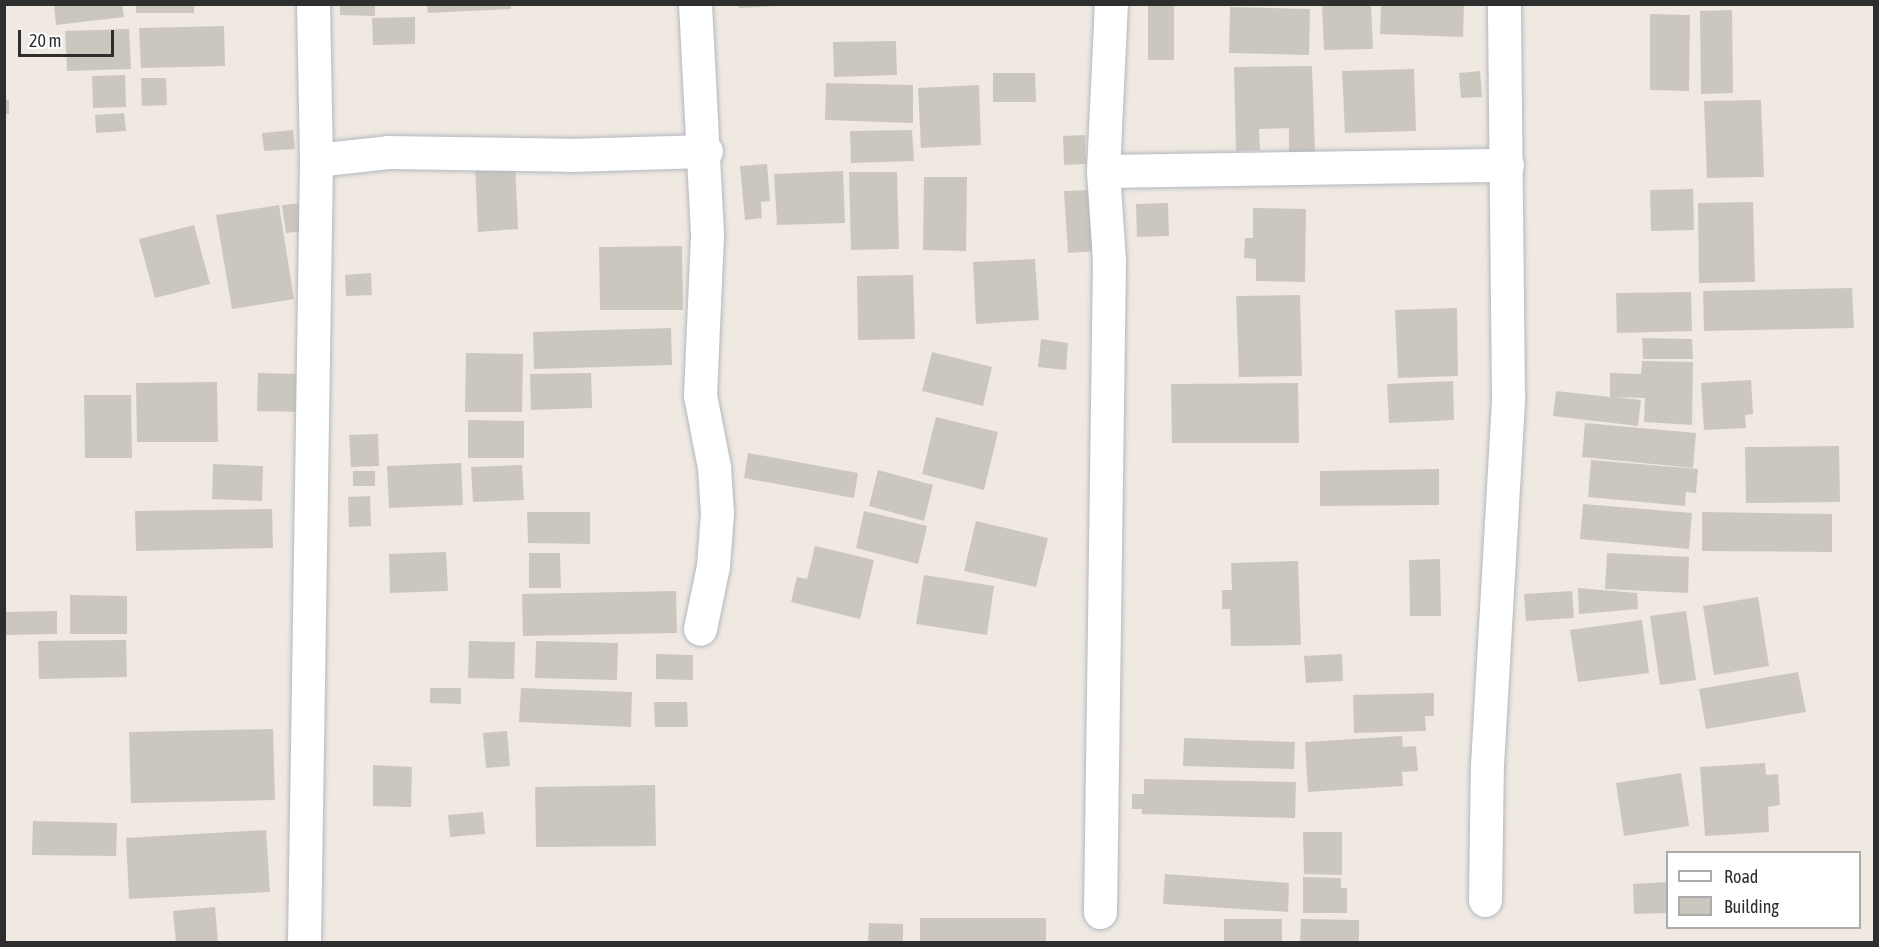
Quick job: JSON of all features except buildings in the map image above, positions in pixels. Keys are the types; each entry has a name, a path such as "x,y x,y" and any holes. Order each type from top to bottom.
{"street":[{"path":"304,942 316,160 313,4"},
{"path":"695,4 706,151 707,235 699,395 714,467 717,513 713,566 700,629"},
{"path":"1100,912 1109,260 1103,171 1111,4"},
{"path":"1485,900 1487,765 1508,396 1504,4"},
{"path":"316,160 388,152 569,155 706,151"},
{"path":"1103,171 1507,165"}]}
